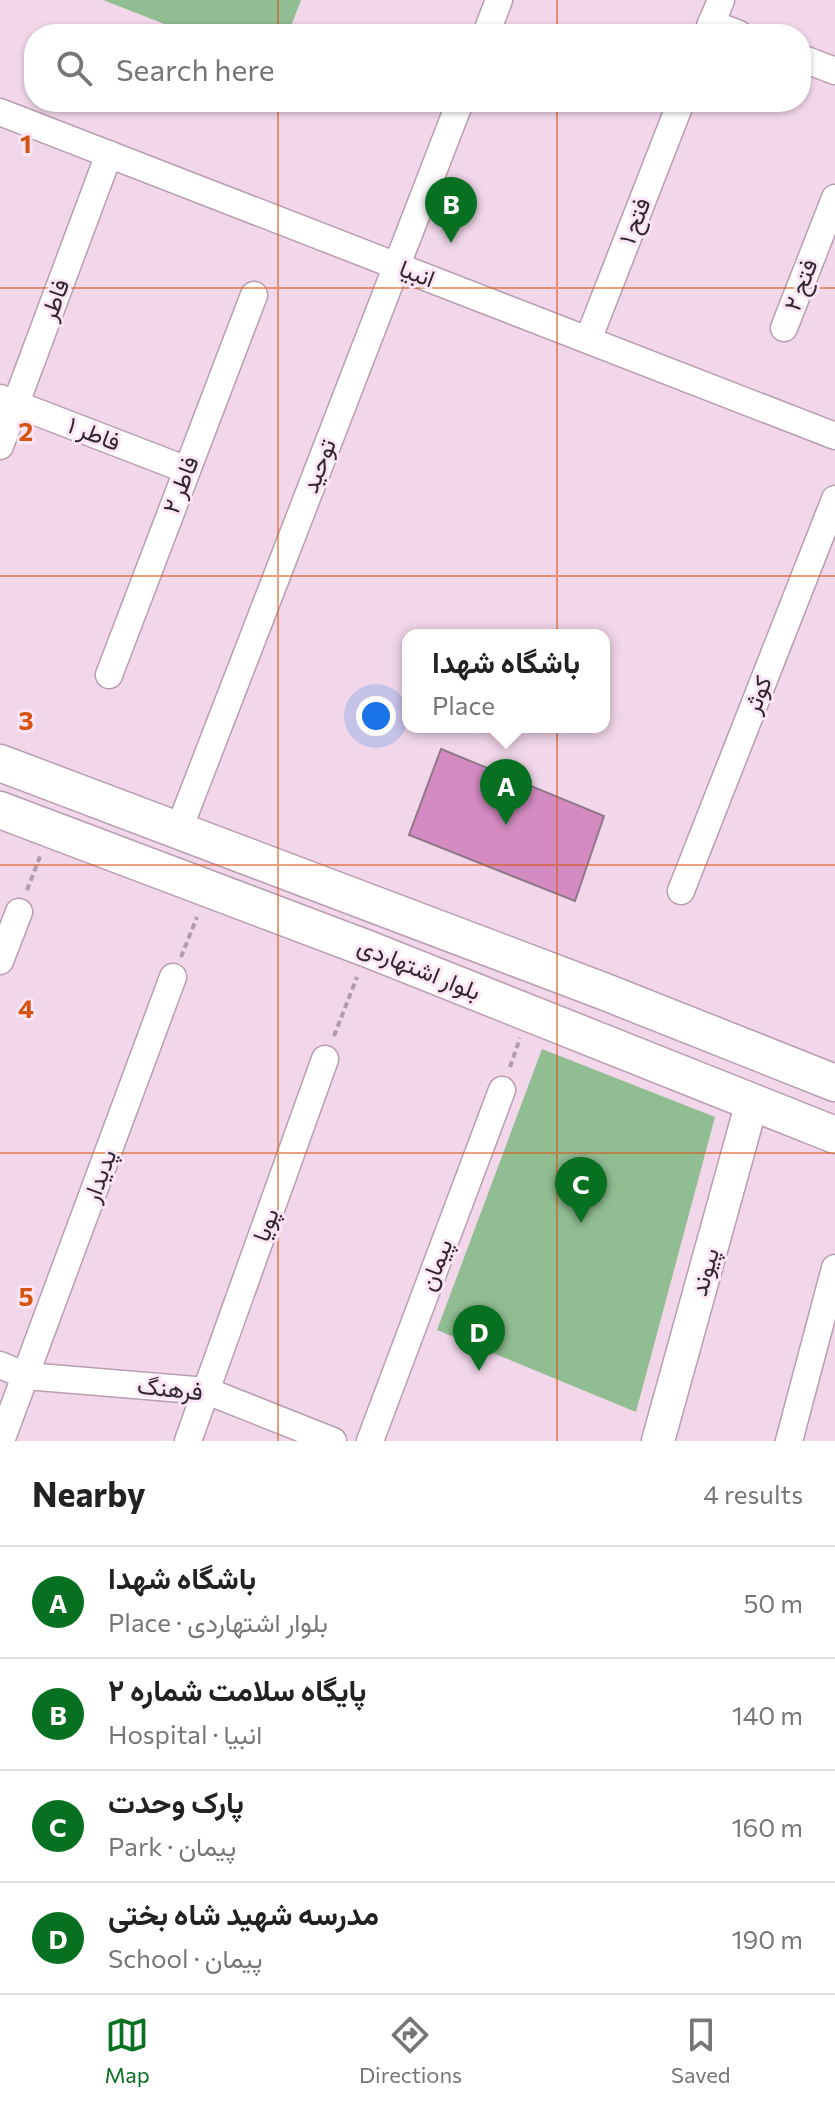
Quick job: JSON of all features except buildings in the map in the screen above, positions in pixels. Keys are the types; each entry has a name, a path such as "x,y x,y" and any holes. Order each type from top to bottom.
{"main road":[{"name":"بلوار اشتهاردی","path":"0,763 603,991 835,1083"},
{"name":"بلوار اشتهاردی","path":"0,810 368,949 835,1135"}],"street":[{"path":"490,24 499,0"},
{"path":"811,62 835,71"},
{"name":"انبیا","path":"0,112 835,436"},
{"name":"توحید","path":"179,829 456,112"},
{"name":"فتح ۱","path":"588,340 677,112"},
{"name":"فاطر","path":"0,446 8,401 109,154"},
{"name":"فتح ۲","path":"784,328 835,198"},
{"name":"فاطر ۲","path":"109,675 254,295"},
{"name":"فاطر ۱","path":"8,401 187,470"},
{"name":"کوثر","path":"681,891 835,499"},
{"path":"0,961 19,912"},
{"name":"پدیدار","path":"1,1441 173,977"},
{"name":"پویا","path":"188,1441 325,1059"},
{"name":"پیمان","path":"370,1441 502,1090"},
{"name":"پیوند","path":"658,1441 752,1102"},
{"path":"789,1441 835,1268"},
{"name":"فرهنگ","path":"0,1365 26,1376 207,1391 333,1441"}],"path":[{"path":"19,912 50,829"},
{"path":"173,977 208,888"},
{"path":"325,1059 368,949"},
{"path":"502,1090 528,1013"}],"green space":[{"path":"103,0 301,0 292,24 164,24"},
{"path":"542,1049 715,1117 636,1412 437,1330"}],"place":[{"name":"پایگاه سلامت شماره ۲","path":"451,243"},
{"name":"باشگاه شهدا","path":"506,825"},
{"name":"پارک وحدت","path":"581,1223"},
{"name":"مدرسه شهید شاه بختی","path":"479,1371"}]}
